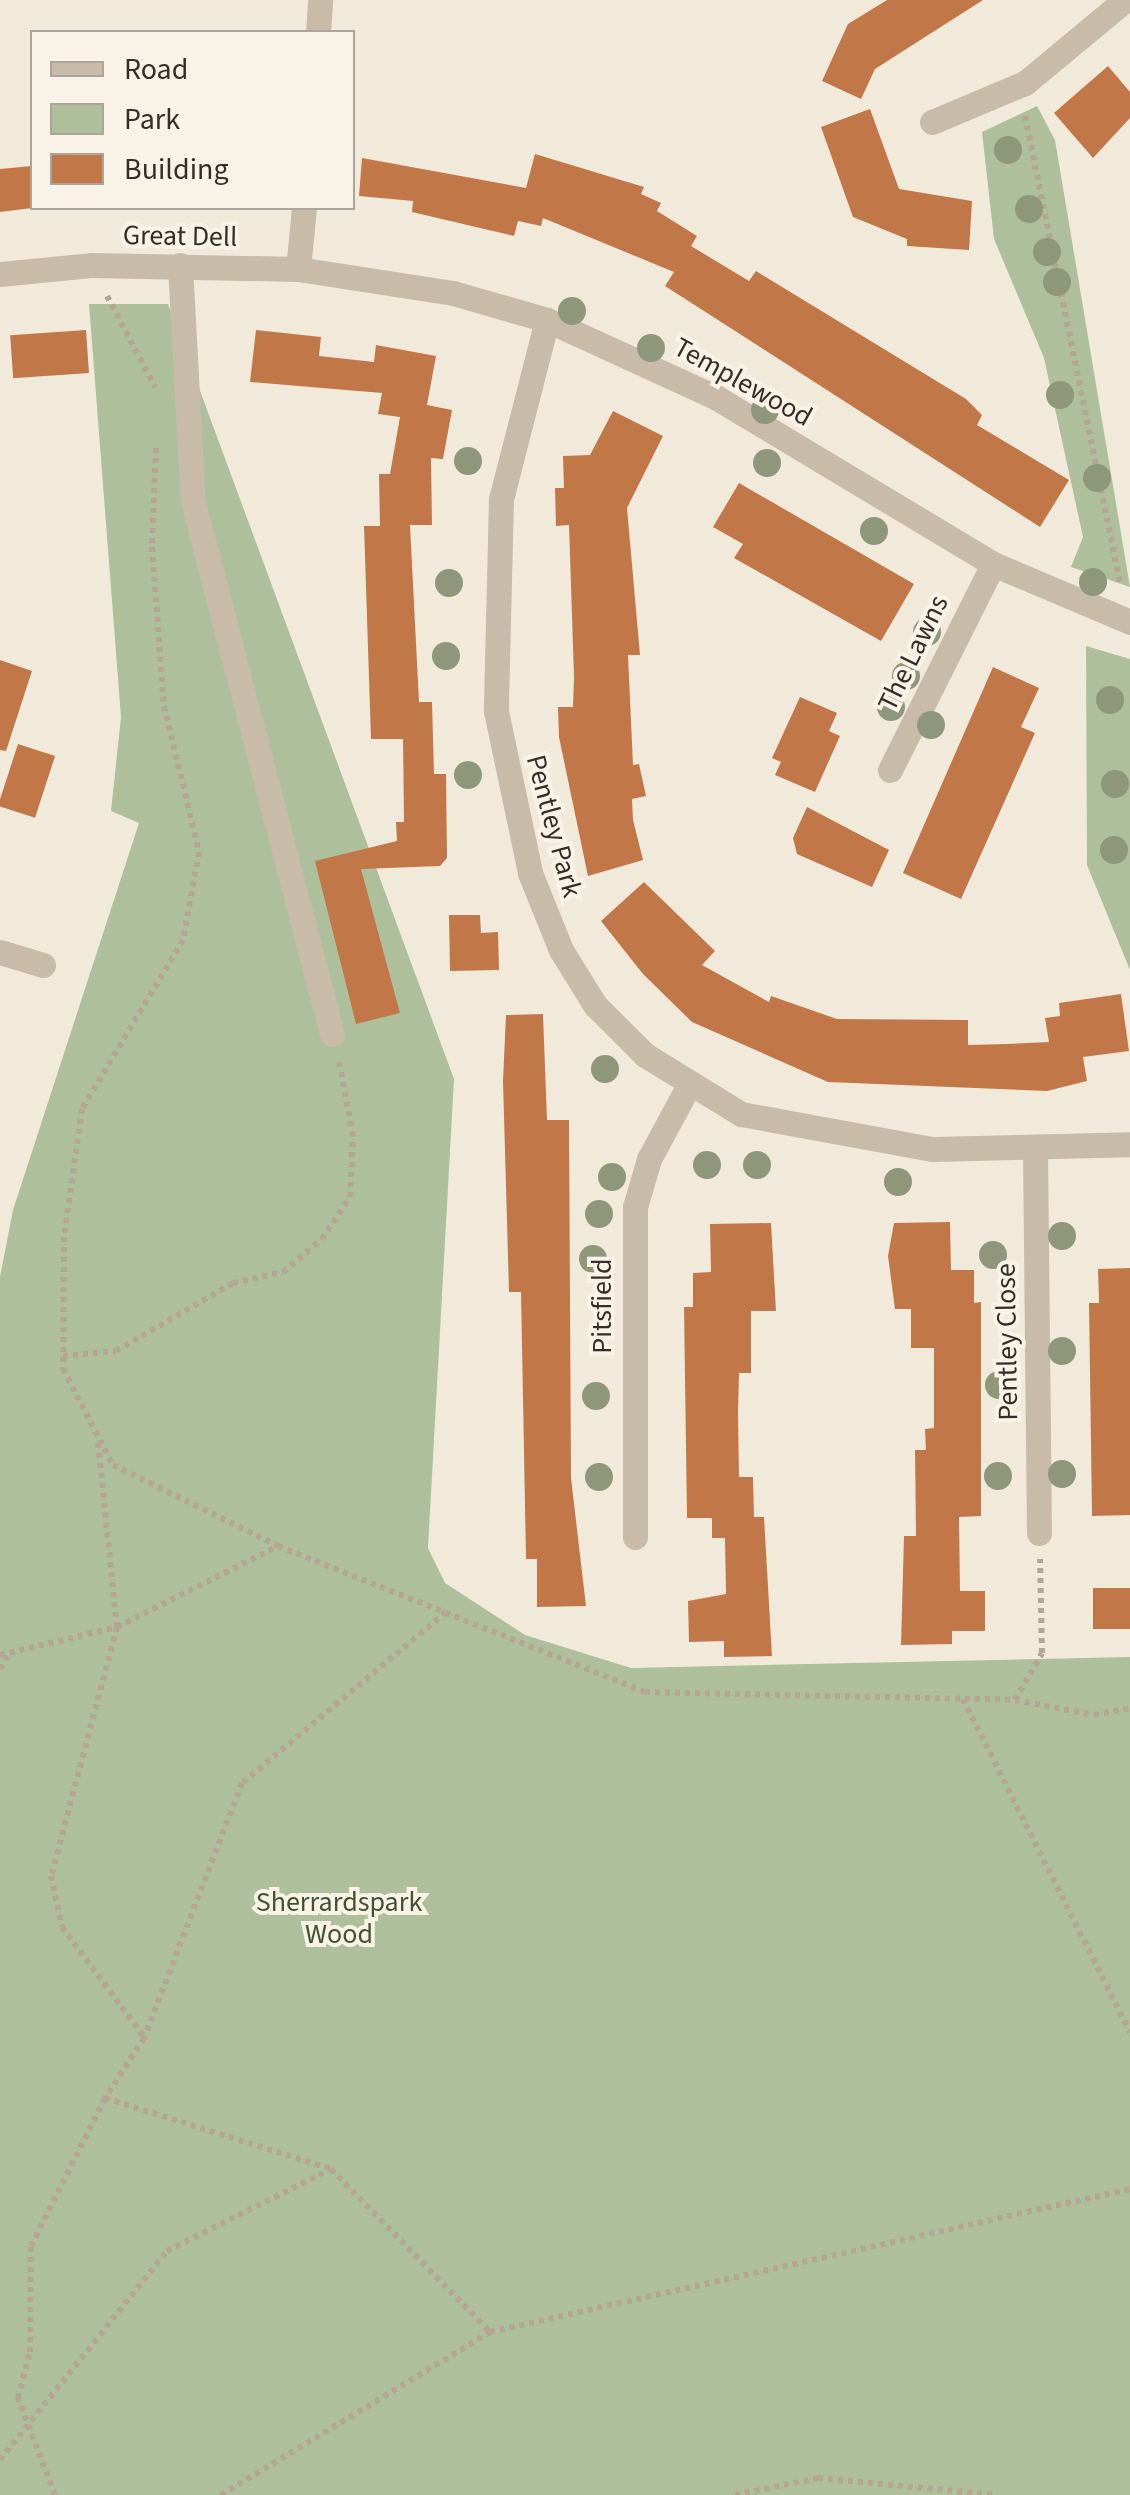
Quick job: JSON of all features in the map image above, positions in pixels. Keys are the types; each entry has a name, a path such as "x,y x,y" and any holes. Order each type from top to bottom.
{"street":[{"path":"318,30 320,0"},
{"path":"932,122 1020,86 1125,0"},
{"path":"298,269 304,210"},
{"path":"180,264 176,300 193,502 332,1034"},
{"name":"Great Dell","path":"0,274 180,264 298,269"},
{"name":"Templewood","path":"298,269 375,277 547,320 717,398 993,564 1129,622"},
{"name":"Pentley Park","path":"547,320 500,499 493,564 496,711 508,784 530,873 561,950 595,1005 688,1087 741,1114 862,1142 1036,1150 1130,1144"},
{"name":"The Lawns","path":"890,770 993,564"},
{"path":"0,952 42,965"},
{"name":"Pitsfield","path":"635,1537 635,1206 649,1158 688,1087"},
{"name":"Pentley Close","path":"1036,1150 1039,1533"}],"path":[{"path":"1020,86 1129,622"},
{"path":"91,266 158,392"},
{"path":"156,431 152,547 164,706 199,852 183,940 82,1108 64,1236 62,1356 113,1465 278,1546 646,1692 1015,1700 1094,1715 1130,1708"},
{"path":"62,1356 116,1351 232,1283 283,1272 322,1238 350,1196 353,1136 332,1034"},
{"path":"98,1436 117,1627 51,1876 62,1927 144,2038"},
{"path":"1015,1700 1042,1653 1039,1533"},
{"path":"0,1669 4,1655 117,1627 278,1546"},
{"path":"55,2495 18,2398 30,2352 31,2246 105,2098 144,2038 242,1783 446,1612"},
{"path":"963,1700 1130,2032"},
{"path":"105,2098 332,2168 490,2332"},
{"path":"0,2460 30,2430 167,2251 332,2168"},
{"path":"221,2495 490,2332 1130,2188"},
{"path":"735,2495 818,2478 997,2495"}],"green space":[{"path":"1037,106 1055,140 1130,587 1071,567 1083,537 1044,358 994,239 982,132"},
{"name":"Sherrardspark Wood","path":"89,304 168,304 454,1079 428,1548 445,1583 525,1635 631,1668 1130,1657 1130,2495 0,2495 0,1277 13,1210 139,823 111,811 121,717"},
{"path":"1086,646 1130,659 1130,970 1087,865"}],"building":[{"path":"887,0 983,0 875,69 861,99 822,81 848,24"},
{"path":"1108,66 1130,92 1130,118 1093,158 1054,113"},
{"path":"870,109 899,189 972,201 969,250 907,246 907,239 853,217 821,127"},
{"path":"535,154 644,187 641,194 661,203 657,211 697,236 691,246 749,281 756,271 966,399 982,415 977,425 1069,480 1040,527 665,286 674,272 543,218 541,226 518,221 514,236 412,212 413,201 359,196 362,158 526,188"},
{"path":"30,166 30,208 0,212 0,169"},
{"path":"86,330 89,373 13,378 10,335"},
{"path":"256,330 321,337 319,356 374,362 376,345 436,356 427,405 452,410 443,459 431,458 432,525 410,525 419,702 432,702 434,774 446,774 447,858 440,866 361,869 400,1013 356,1024 315,861 397,841 396,822 404,822 403,739 371,739 364,526 380,526 379,474 390,474 400,417 378,414 382,393 250,382"},
{"path":"613,411 663,436 627,508 640,655 628,655 633,765 639,764 646,796 632,799 643,860 588,876 559,737 558,707 573,707 574,677 569,525 556,526 555,488 564,488 563,456 590,455"},
{"path":"739,483 914,584 881,641 734,558 743,544 713,527"},
{"path":"0,660 32,671 6,751 0,750"},
{"path":"993,667 1039,688 1021,727 1035,733 961,899 903,873"},
{"path":"800,697 837,713 829,731 840,736 815,792 775,775 781,762 772,758"},
{"path":"18,744 55,756 35,818 0,806"},
{"path":"807,807 889,850 872,887 797,854 793,838"},
{"path":"644,882 715,951 702,965 769,1002 771,996 837,1019 968,1020 968,1045 1049,1042 1045,1018 1060,1016 1059,1003 1121,994 1129,1051 1083,1057 1087,1081 1047,1091 828,1082 692,1022 643,974 601,921"},
{"path":"449,915 480,915 481,933 498,932 499,970 450,971"},
{"path":"543,1014 547,1120 569,1120 571,1478 586,1606 537,1607 537,1559 526,1559 521,1292 509,1292 503,1081 506,1015"},
{"path":"950,1222 951,1270 974,1270 974,1303 981,1302 981,1516 959,1517 960,1591 985,1591 985,1631 952,1631 952,1644 901,1645 904,1536 916,1536 915,1450 926,1450 925,1429 934,1428 934,1348 911,1348 911,1309 895,1309 888,1256 894,1223"},
{"path":"771,1223 776,1311 751,1311 751,1373 739,1373 738,1413 739,1477 753,1477 754,1517 764,1517 772,1656 724,1657 724,1641 689,1642 688,1601 726,1594 725,1538 712,1538 712,1518 687,1518 684,1307 693,1307 693,1273 711,1272 710,1224"},
{"path":"1130,1268 1130,1515 1092,1516 1089,1303 1099,1303 1098,1269"},
{"path":"1093,1588 1130,1588 1130,1629 1093,1629"}]}
